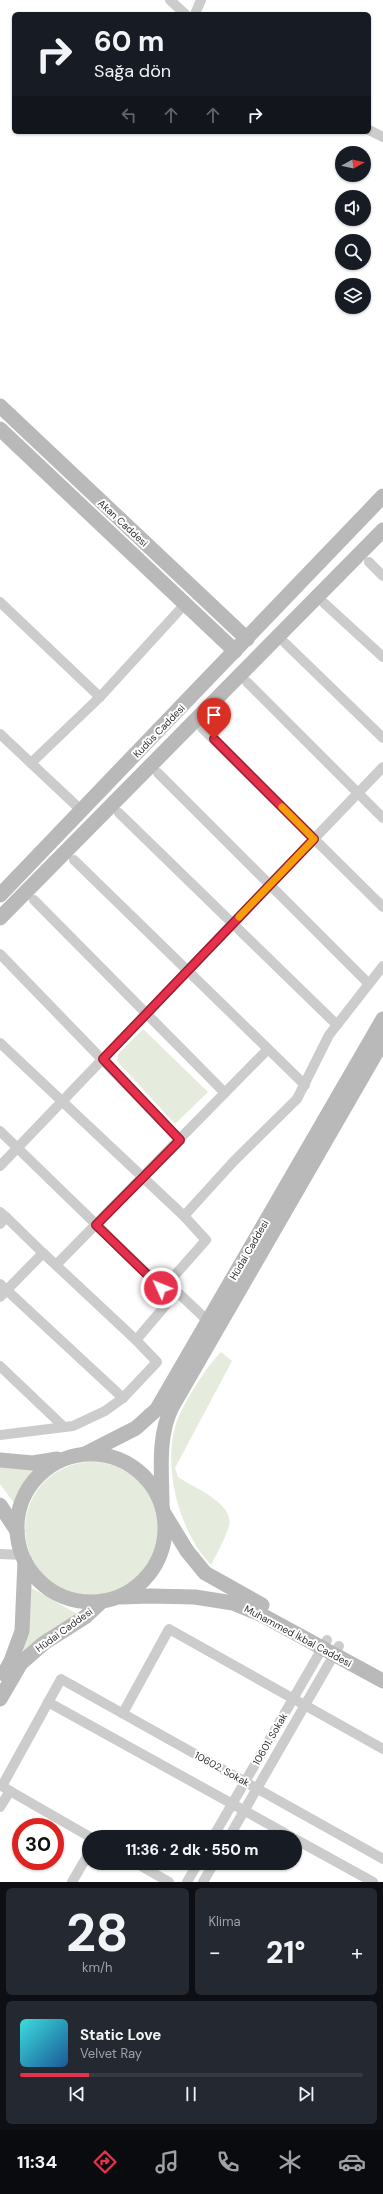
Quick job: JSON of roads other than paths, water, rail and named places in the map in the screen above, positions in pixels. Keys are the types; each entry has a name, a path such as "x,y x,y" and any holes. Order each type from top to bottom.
{"street":[{"path":"170,0 183,12"},
{"path":"197,12 201,0"},
{"path":"371,131 383,137"},
{"name":"Akan Caddesi","path":"0,406 247,639"},
{"name":"Akan Caddesi","path":"0,429 235,651"},
{"name":"Kudüs Caddesi","path":"0,895 383,496"},
{"name":"Kudüs Caddesi","path":"0,918 383,530"},
{"path":"369,562 383,576"},
{"path":"0,602 100,697"},
{"path":"324,603 383,657"},
{"path":"31,763 100,697 186,604"},
{"path":"285,643 383,738"},
{"path":"247,682 383,818"},
{"path":"202,728 383,907"},
{"path":"0,734 82,811"},
{"path":"0,1166 383,767"},
{"path":"158,773 369,984"},
{"path":"119,813 337,1025"},
{"path":"74,860 305,1085"},
{"path":"34,900 225,1093"},
{"path":"0,954 180,1140"},
{"path":"184,1216 234,1161 297,1099 318,1056 337,1025 383,966"},
{"name":"Hüdai Caddesi","path":"87,1453 136,1428 148,1419 164,1398 383,1019"},
{"name":"Hüdai Caddesi","path":"0,1699 21,1663 44,1643 85,1617 108,1600 135,1587 152,1570 162,1548 165,1524 163,1509 162,1446 166,1418 383,1041"},
{"path":"0,1043 144,1177 206,1240 168,1283 175,1295"},
{"path":"56,1265 268,1049"},
{"path":"0,1131 16,1149 96,1225 175,1295 208,1321"},
{"path":"0,1435 73,1426 105,1411 123,1398 157,1362 136,1340 56,1265 2,1218"},
{"path":"43,1253 2,1290 123,1398"},
{"path":"136,1340 175,1295"},
{"path":"0,1366 64,1427"},
{"path":"0,1460 33,1463 87,1453"},
{"name":"Muhammed İkbal Caddesi","path":"87,1453 106,1455 133,1467 153,1488 187,1551 210,1576 331,1647 383,1681"},
{"path":"0,1554 23,1558 17,1531 20,1506 31,1484 49,1466 72,1456"},
{"path":"0,1505 17,1531"},
{"name":"Hüdai Caddesi","path":"0,1680 11,1661 22,1631 23,1558"},
{"name":"Muhammed İkbal Caddesi","path":"23,1558 40,1582 59,1595 80,1601 165,1596 207,1598 234,1603 383,1670"},
{"path":"123,1713 169,1630 383,1749"},
{"name":"10601. Sokak","path":"217,1830 293,1699 331,1647"},
{"name":"10601. Sokak","path":"233,1830 305,1706 331,1647"},
{"name":"10602. Sokak","path":"48,1702 61,1679 383,1859"},
{"path":"82,1832 2,1786 48,1702 279,1830"},
{"path":"0,1808 10,1791"},
{"path":"302,1843 373,1882"},
{"path":"72,1882 82,1865"},
{"path":"148,1870 169,1882"},
{"path":"187,1882 194,1870"},
{"path":"203,1882 210,1870"}]}
